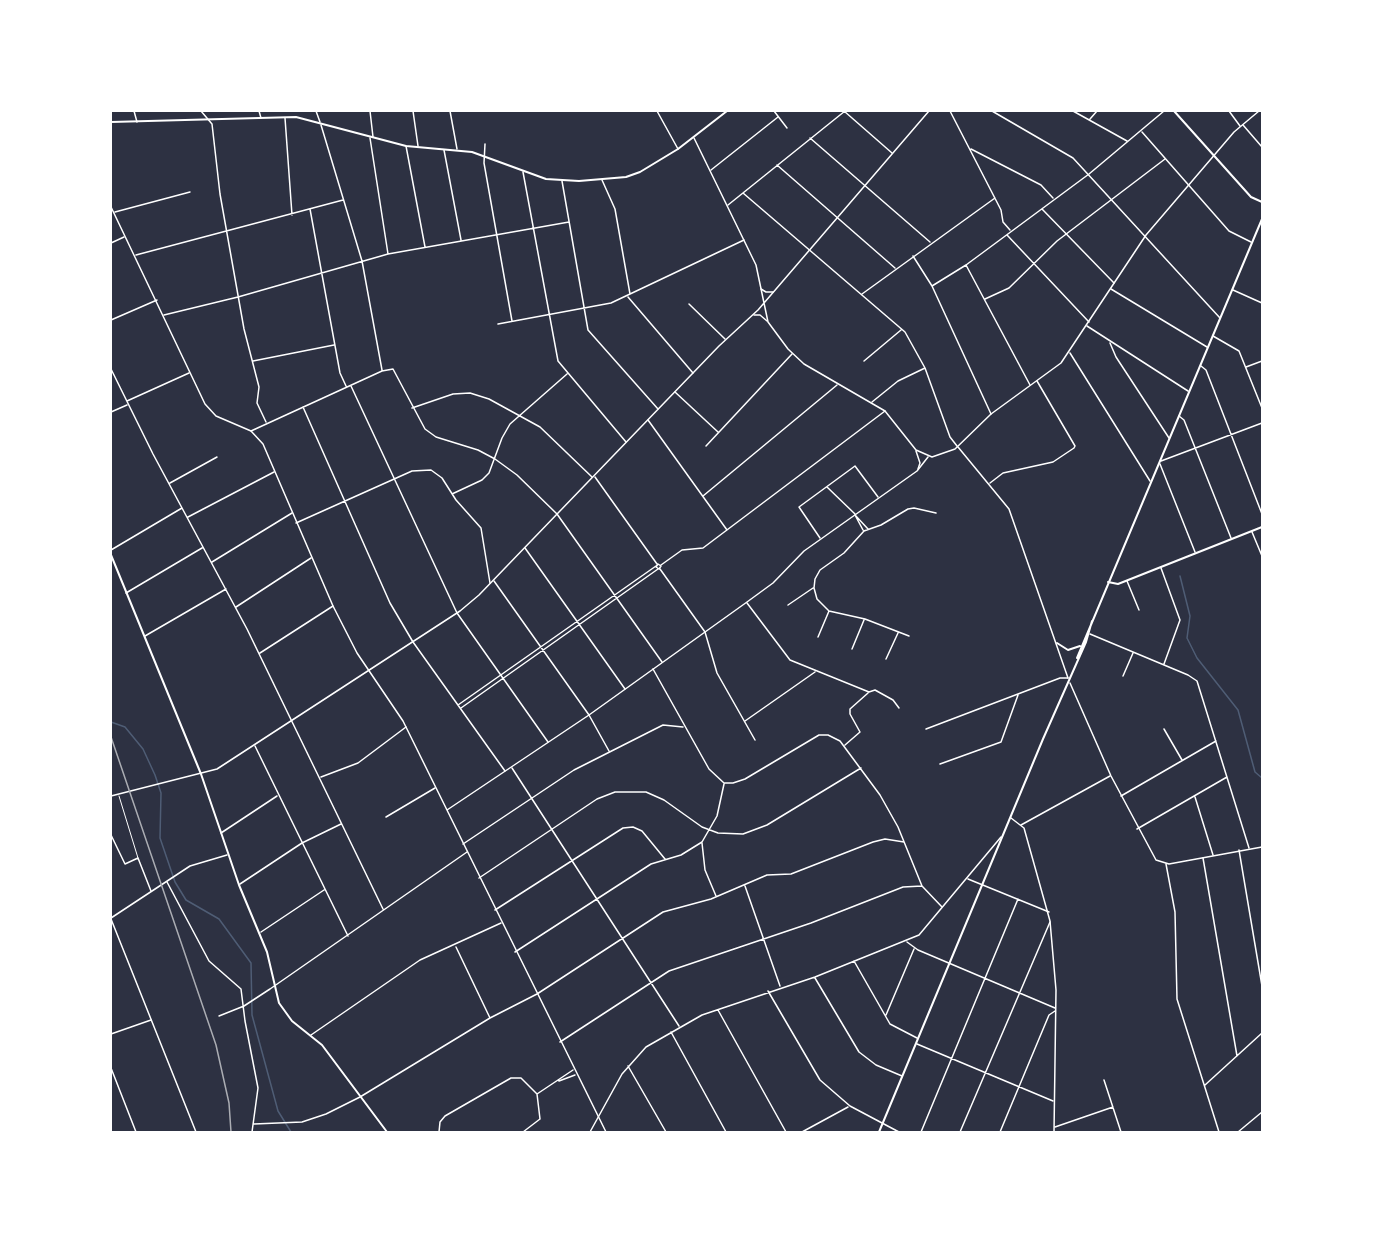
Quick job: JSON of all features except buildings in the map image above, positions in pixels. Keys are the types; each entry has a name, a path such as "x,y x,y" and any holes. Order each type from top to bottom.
{"main road":[{"path":"111,122 285,117 320,122 406,146 457,150 484,156 523,171 562,181 636,174 678,149 727,111"},
{"path":"1174,111 1251,197 1262,202"},
{"path":"1077,659 1262,219"},
{"path":"1108,582 1113,585 1262,527"},
{"path":"111,555 201,774 239,885 267,952 273,986 288,1016 325,1050 387,1132"},
{"path":"879,1132 1068,678 1089,634 1092,621"},
{"path":"1057,643 1061,648 1071,650 1079,647 1083,641"}],"street":[{"path":"134,111 137,122"},
{"path":"201,111 212,124 226,232 259,387 257,403 266,423"},
{"path":"259,111 261,118"},
{"path":"316,111 362,261 382,371"},
{"path":"370,111 369,144 388,254"},
{"path":"413,111 418,147"},
{"path":"450,111 457,150"},
{"path":"657,111 678,149"},
{"path":"774,111 787,128"},
{"path":"727,205 844,111 893,154"},
{"path":"111,796 217,769 458,613 525,548 693,372 764,304 929,111"},
{"path":"950,111 995,198 1003,222 1011,231"},
{"path":"992,111 1073,158 1146,234 1220,318"},
{"path":"1073,111 1128,142"},
{"path":"1089,120 1098,111"},
{"path":"933,286 966,265 1089,174 1164,111"},
{"path":"1229,111 1262,147"},
{"path":"916,450 929,456 946,454 958,447 991,414 1037,381 1070,353 1146,234 1213,156 1259,111"},
{"path":"285,117 292,215"},
{"path":"710,171 778,117"},
{"path":"1142,131 1229,231 1252,242"},
{"path":"693,138 758,272 768,322"},
{"path":"810,138 931,243"},
{"path":"485,144 484,156 512,321"},
{"path":"406,146 425,248"},
{"path":"970,149 975,148 1041,185 1053,199"},
{"path":"444,149 461,241"},
{"path":"985,299 1009,288 1066,234 1165,159"},
{"path":"777,165 896,268"},
{"path":"523,171 558,361 626,442"},
{"path":"601,179 615,209 629,296 693,372"},
{"path":"562,181 588,330 658,409"},
{"path":"114,212 190,192"},
{"path":"743,193 902,329 912,341 925,368 950,437 1009,508 1068,678 1111,776 1151,855 1166,864 1262,847"},
{"path":"862,295 995,198"},
{"path":"136,255 344,200"},
{"path":"111,207 210,411 250,431 263,444 333,606 368,670 405,727 575,1075 606,1132"},
{"path":"1042,208 1114,284"},
{"path":"310,209 340,373 347,387"},
{"path":"164,315 238,297 388,254 569,222"},
{"path":"1006,234 1089,322"},
{"path":"111,243 126,237"},
{"path":"498,324 584,308 629,296 744,240"},
{"path":"914,256 933,286 991,414"},
{"path":"966,265 1030,386"},
{"path":"761,288 766,292 774,291"},
{"path":"1111,289 1208,348"},
{"path":"1232,290 1262,303"},
{"path":"111,320 156,300"},
{"path":"689,304 725,340"},
{"path":"753,315 760,315 768,322 792,354 885,411 916,450 920,463 917,471"},
{"path":"1087,326 1189,392"},
{"path":"864,361 902,329"},
{"path":"1212,336 1238,348 1262,408"},
{"path":"1110,342 1116,357 1169,439"},
{"path":"253,361 335,344"},
{"path":"1070,353 1151,482"},
{"path":"706,446 792,354"},
{"path":"1246,367 1262,361"},
{"path":"1200,365 1206,370 1262,514"},
{"path":"871,403 898,381 925,368"},
{"path":"250,431 382,371 388,369 396,372 412,408 425,429 436,437 478,450 495,459 517,475 557,514 663,662"},
{"path":"111,371 259,654 383,909"},
{"path":"127,401 190,372"},
{"path":"451,494 482,480 489,473 504,433 521,414 568,373"},
{"path":"990,483 1003,473 1053,462 1074,448 1037,381"},
{"path":"703,496 838,384"},
{"path":"351,385 458,613 548,742"},
{"path":"674,392 718,432"},
{"path":"412,408 453,394 470,393 499,402 521,414 547,433 594,477 705,632 717,673 755,740"},
{"path":"111,412 128,405"},
{"path":"302,406 390,603 413,642 505,772"},
{"path":"458,705 682,550 700,549 885,411"},
{"path":"1179,416 1184,420 1232,538"},
{"path":"648,420 727,530"},
{"path":"1195,553 1159,462 1262,423"},
{"path":"446,810 589,715 747,603 821,538 917,471 929,456"},
{"path":"169,484 217,457"},
{"path":"821,538 799,507 855,466 879,498"},
{"path":"296,523 415,470 428,470 440,476 451,494 481,528 490,583"},
{"path":"187,518 275,472"},
{"path":"827,487 868,530"},
{"path":"111,550 182,508"},
{"path":"909,636 865,619 829,611 817,599 814,588 820,570 844,553 864,531 908,509 914,508 936,513"},
{"path":"212,563 292,513"},
{"path":"855,515 864,531"},
{"path":"1251,531 1262,556"},
{"path":"126,593 202,547"},
{"path":"525,548 625,689"},
{"path":"235,607 311,558"},
{"path":"461,709 580,626 658,567"},
{"path":"1160,567 1180,621 1164,665"},
{"path":"493,580 589,715 609,752"},
{"path":"1127,580 1139,610"},
{"path":"788,605 814,588"},
{"path":"144,636 226,589"},
{"path":"747,603 790,660 869,692"},
{"path":"259,654 333,606"},
{"path":"818,637 829,611"},
{"path":"852,649 865,619"},
{"path":"886,659 898,633"},
{"path":"1089,634 1197,681 1249,848"},
{"path":"1123,676 1133,652"},
{"path":"653,669 712,773 724,783 734,783 745,779 819,735 832,736 844,746 880,795 904,842 922,886 942,908"},
{"path":"745,722 817,671"},
{"path":"926,729 1060,678 1068,678"},
{"path":"844,746 860,732 850,709 869,692 875,690 893,700 898,708"},
{"path":"940,764 1001,742 1018,694"},
{"path":"463,844 574,770 663,725 684,727"},
{"path":"320,777 358,763 405,727"},
{"path":"1164,729 1183,761"},
{"path":"1121,796 1217,741"},
{"path":"255,746 348,936"},
{"path":"512,767 679,1026"},
{"path":"479,878 603,796 634,790 658,796 687,819 710,831 734,834 758,830 861,768"},
{"path":"1022,825 1111,776"},
{"path":"1137,829 1227,777"},
{"path":"515,952 651,864 681,855 702,842 710,831 719,808 724,783"},
{"path":"386,817 435,788"},
{"path":"220,833 279,795"},
{"path":"1195,796 1213,855"},
{"path":"1010,818 1022,825 1050,921 1056,1009 1054,1132"},
{"path":"239,885 302,843 342,823"},
{"path":"495,910 618,830 631,827 644,832 665,859"},
{"path":"111,835 125,864 138,858 151,891"},
{"path":"601,1132 591,1132 628,1065 646,1047 679,1026 718,1009 815,977 906,941 923,931 1001,837"},
{"path":"254,1124 283,1125 326,1114 490,1018 537,994 663,912 717,897 767,875 791,874 880,840 904,842"},
{"path":"702,842 705,870 717,897"},
{"path":"1239,850 1262,986"},
{"path":"219,1016 248,1004 467,852"},
{"path":"196,1132 111,918 193,865 228,855"},
{"path":"1203,857 1237,1056"},
{"path":"1166,864 1175,912 1177,999 1219,1132"},
{"path":"967,878 1048,912"},
{"path":"167,881 209,962 241,989 258,1083 252,1132"},
{"path":"744,885 780,987"},
{"path":"560,1042 669,971 903,887 922,886"},
{"path":"260,933 326,889"},
{"path":"921,1132 1018,899"},
{"path":"960,1132 1050,921"},
{"path":"311,1036 420,960 455,946 501,923"},
{"path":"906,941 914,949 1019,991 1056,1009"},
{"path":"455,946 490,1018"},
{"path":"885,1016 914,949"},
{"path":"854,960 893,1027 918,1038"},
{"path":"815,977 859,1052 876,1065 902,1076"},
{"path":"768,991 820,1080 850,1106 899,1132"},
{"path":"718,1009 786,1132"},
{"path":"1000,1132 1049,1015 1056,1009"},
{"path":"111,1034 152,1020"},
{"path":"670,1031 726,1132"},
{"path":"1204,1086 1262,1033"},
{"path":"916,1043 1054,1102"},
{"path":"628,1065 666,1132"},
{"path":"111,1068 136,1132"},
{"path":"537,1094 573,1070"},
{"path":"555,1082 575,1075"},
{"path":"438,1132 440,1122 445,1116 511,1078 521,1078 537,1094 540,1119 523,1132"},
{"path":"1104,1080 1121,1132"},
{"path":"802,1132 850,1106"},
{"path":"1054,1127 1113,1107"},
{"path":"1238,1132 1262,1112"}],"lane":[{"path":"118,794 138,858"}],"waterway":[{"path":"1180,576 1190,616 1187,638 1197,658 1238,710 1255,772 1262,778"},
{"path":"111,722 125,727 143,749 155,775 161,793 160,838 175,882 186,900 219,919 251,963 252,1015 278,1111 291,1132"}],"railway":[{"path":"111,737 216,1045 229,1103 231,1132"}]}
